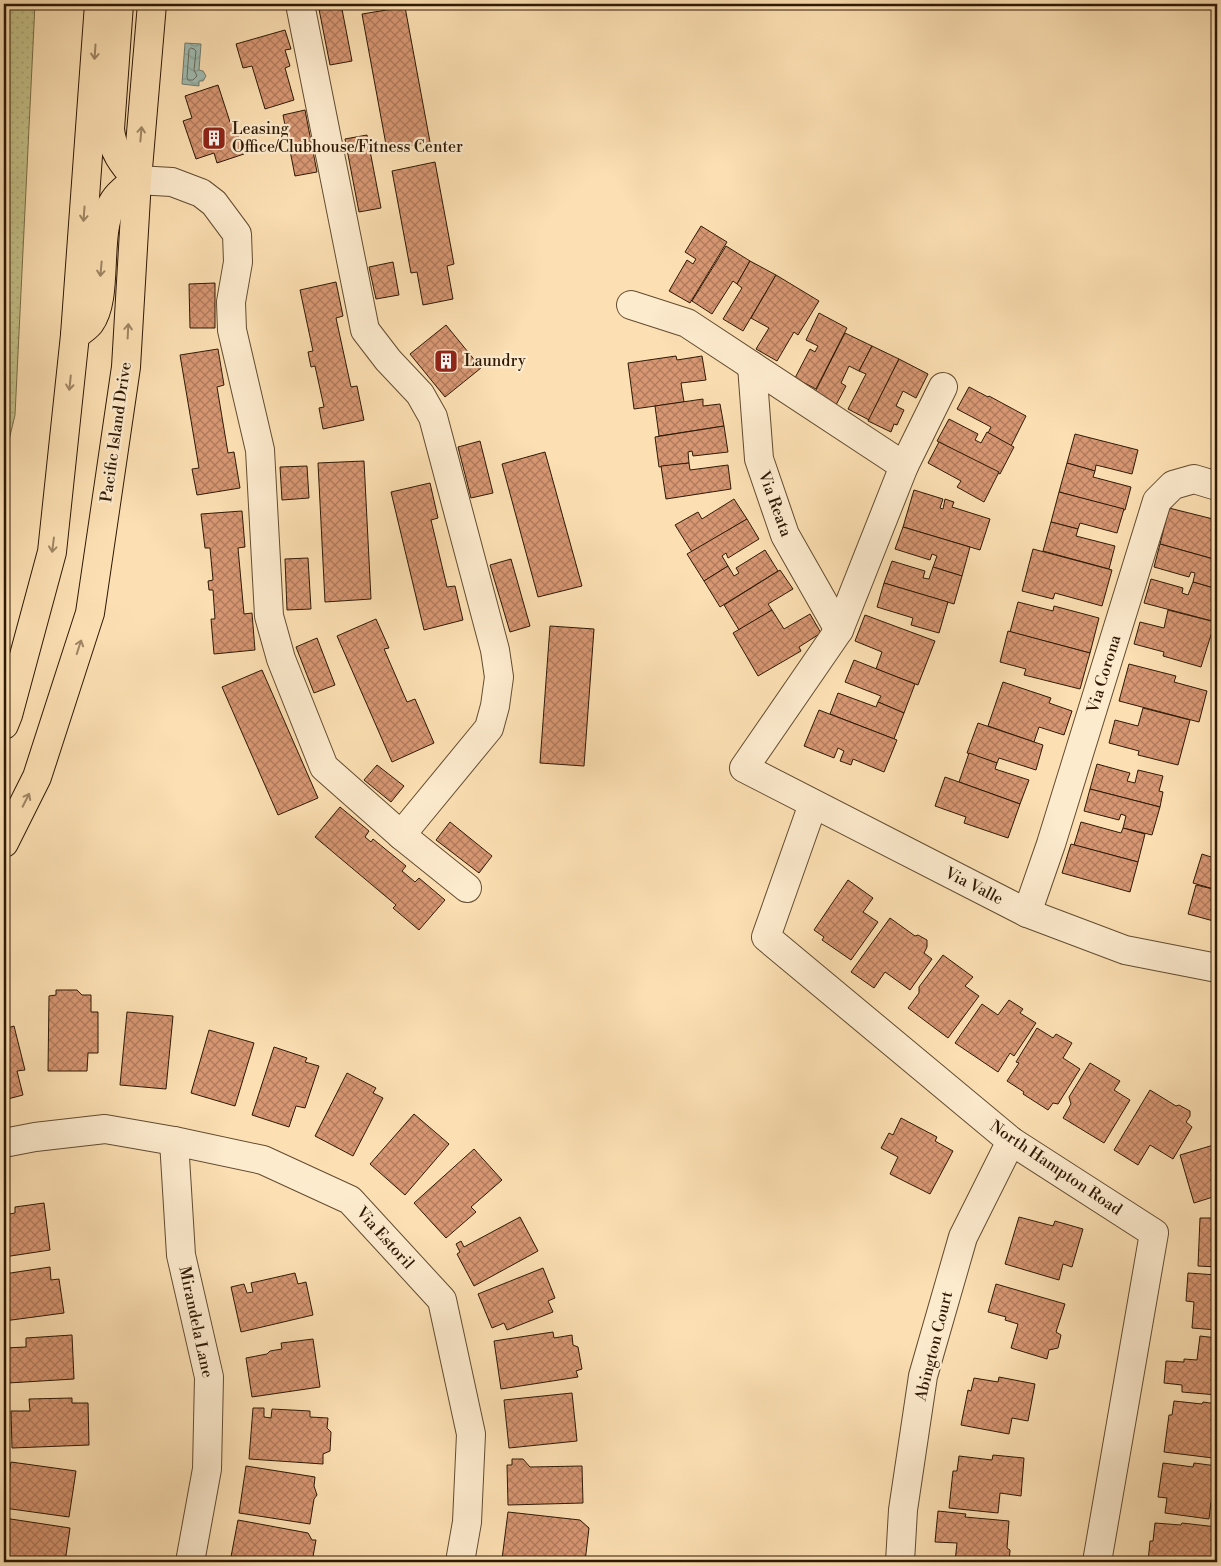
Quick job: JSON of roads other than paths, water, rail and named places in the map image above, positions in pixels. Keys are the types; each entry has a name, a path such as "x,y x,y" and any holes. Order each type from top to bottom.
{"main road":[{"path":"4,724 52,552 75,335 99,4"},
{"path":"75,335 91,322 95,312 108,212 118,195 137,180 120,160 111,138 110,129 119,4"},
{"name":"Pacific Island Drive","path":"4,843 37,777 90,613 126,367 137,180 152,4"}],"street":[{"path":"300,4 365,330 388,360 420,394 433,417 495,650 499,677 495,706 489,728 401,834"},
{"path":"137,180 172,182 201,193 214,203 237,234 238,262 231,302 232,330 260,450 269,616 281,659 324,767 467,888"},
{"path":"631,305 687,323 904,466"},
{"name":"Via Reata","path":"752,366 759,459 785,535 839,630"},
{"path":"839,630 904,466 943,387"},
{"name":"Via Corona","path":"1027,912 1051,844 1157,501 1173,485 1194,479 1217,486"},
{"name":"Via Valle","path":"839,630 744,768 1027,912 1125,950 1217,968"},
{"name":"North Hampton Road","path":"813,804 766,937 1011,1141 1154,1233 1097,1562"},
{"name":"Via Estoril","path":"4,1143 35,1137 105,1129 174,1141 263,1160 350,1200 442,1300 471,1434 467,1522 460,1562"},
{"name":"Mirandela Lane","path":"174,1141 181,1254 209,1377 207,1469 190,1562"},
{"name":"Abington Court","path":"900,1562 903,1510 924,1376 963,1237 1011,1141"}],"water":[{"path":"185,43 201,44 199,70 203,71 206,76 203,81 199,81 199,86 182,84"}],"place":[{"name":"Leasing Office/Clubhouse/Fitness Center","path":"214,138"},
{"name":"Laundry","path":"446,361"}]}
